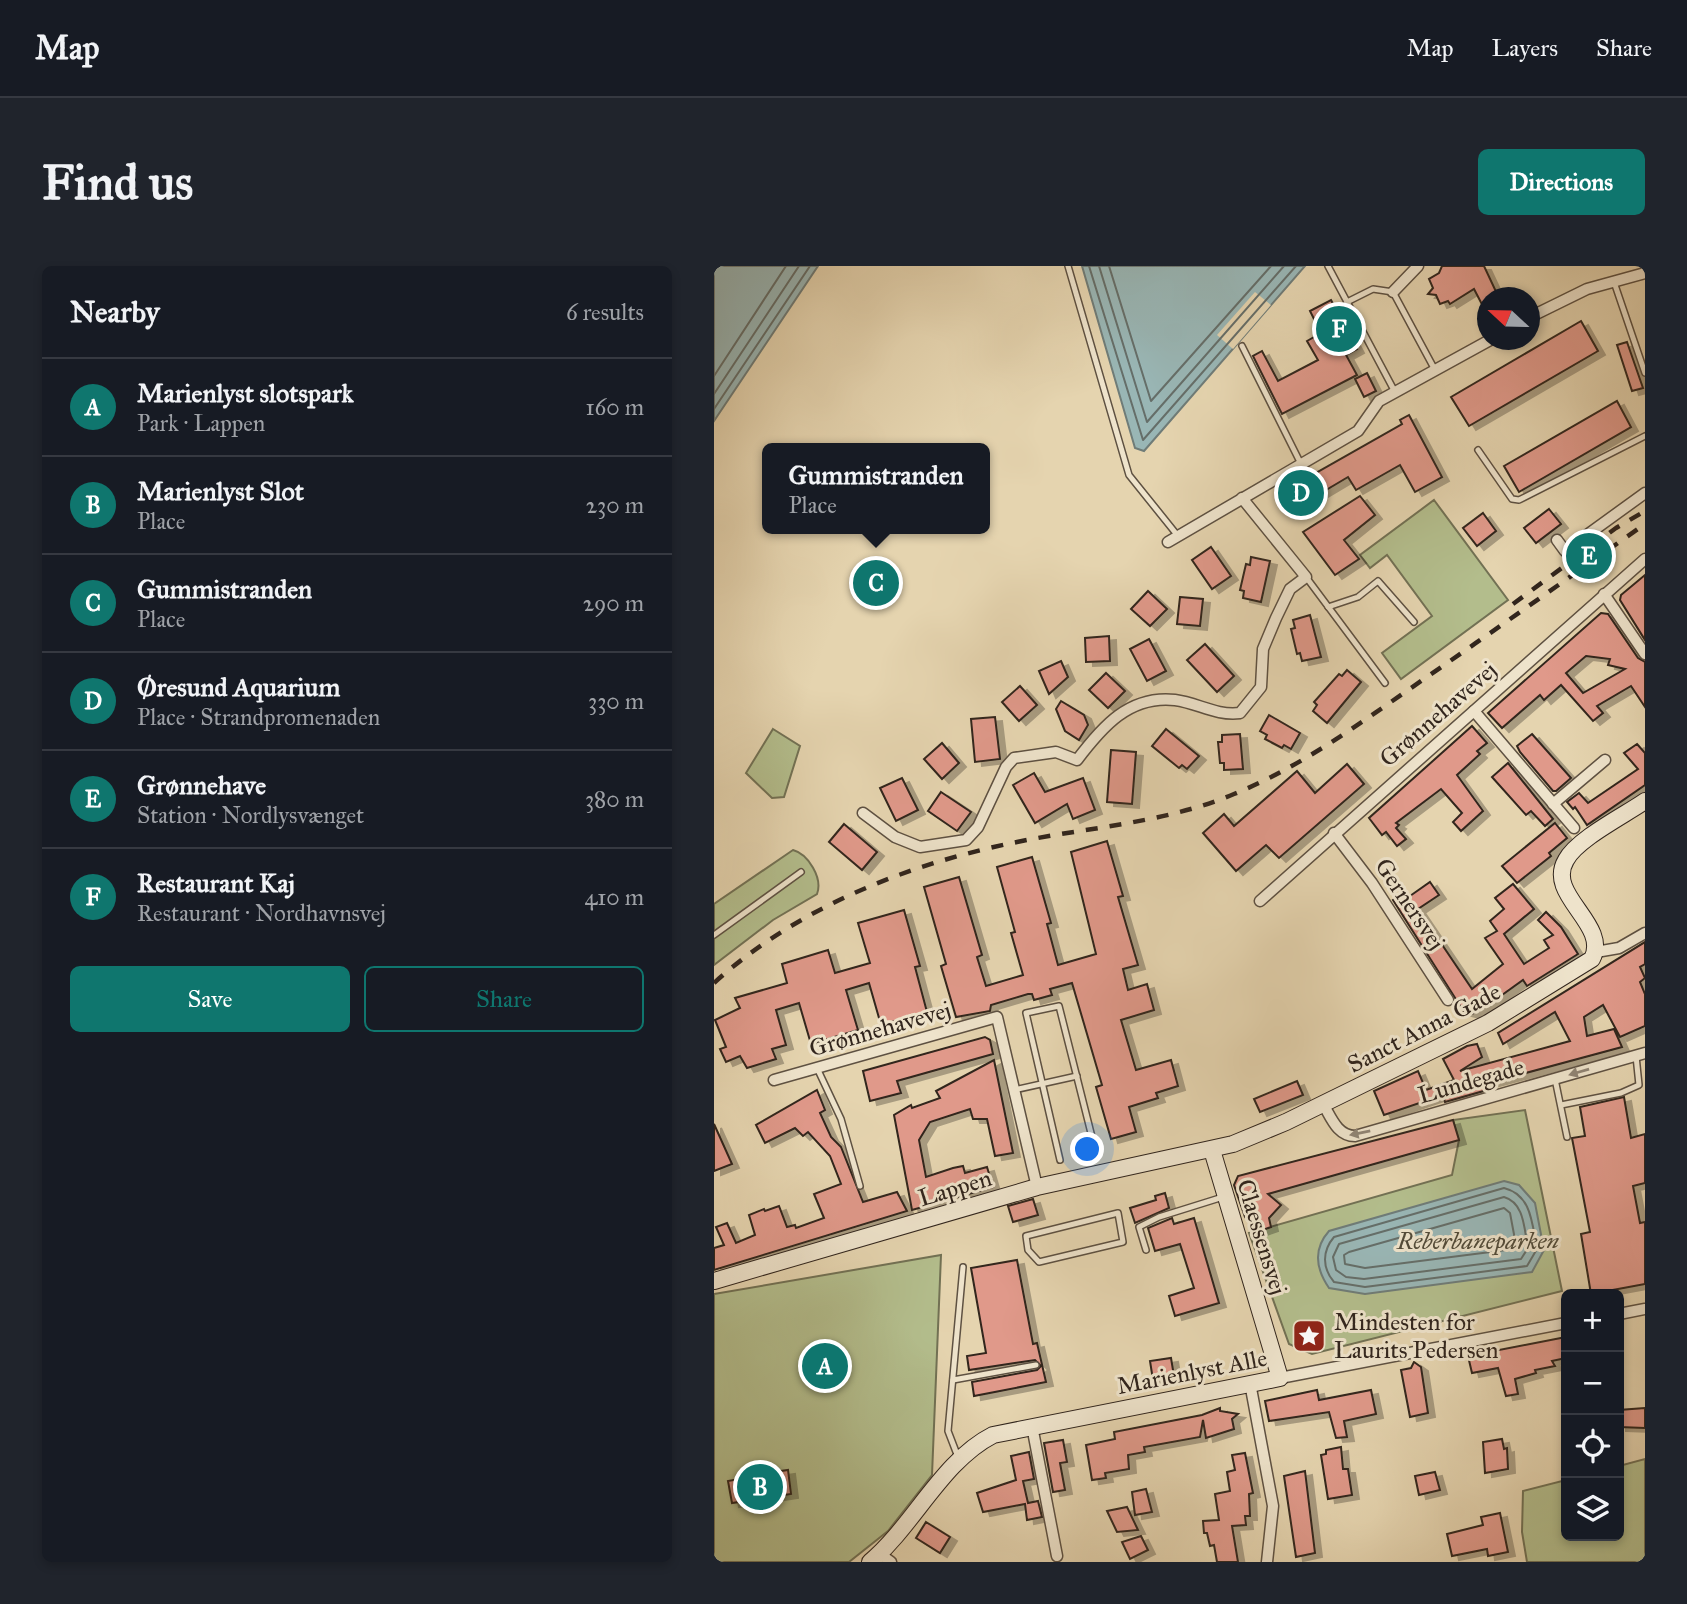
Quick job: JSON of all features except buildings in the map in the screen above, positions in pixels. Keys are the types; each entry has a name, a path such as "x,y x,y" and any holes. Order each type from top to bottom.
{"main road":[{"path":"1596,952 1595,939 1563,884 1562,871 1574,850 1645,801"},
{"name":"Sanct Anna Gade","path":"1212,1150 1286,1122 1534,998 1585,966 1596,952"},
{"name":"Lappen","path":"714,1281 1037,1187 1212,1150"},
{"name":"Claessensvej","path":"1212,1150 1280,1378"},
{"name":"Marienlyst Alle","path":"880,1559 959,1460 993,1435 1280,1378"}],"street":[{"path":"1393,292 1418,266"},
{"path":"1540,312 1587,289 1645,273"},
{"path":"1173,539 1358,431 1379,401 1477,347"},
{"path":"1557,540 1565,551 1645,493"},
{"path":"863,813 895,837 920,847 966,840 978,827 1006,766 1014,758 1056,752 1077,760 1106,722 1135,706 1174,700 1226,715 1240,713 1261,687 1263,649 1290,589 1306,577 1242,498"},
{"name":"Grønnehavevej","path":"1260,901 1645,559"},
{"path":"1604,594 1645,654"},
{"path":"1474,711 1574,828"},
{"path":"1553,804 1605,760"},
{"name":"Gernersvej","path":"1334,833 1372,883 1448,1000"},
{"name":"Sanct Anna Gade","path":"1596,952 1619,948 1645,933"},
{"name":"Grønnehavevej","path":"774,1080 998,1017 1014,1090"},
{"name":"Lundegade","path":"1323,1104 1340,1132 1346,1136 1355,1136 1640,1054"},
{"path":"1014,1090 1037,1187"},
{"path":"1624,1313 1645,1309"},
{"name":"Marienlyst Alle","path":"1280,1378 1561,1324"},
{"path":"1250,1383 1273,1506 1267,1562"},
{"path":"1032,1426 1057,1556"}],"lane":[{"path":"1068,266 1129,475 1173,539"},
{"path":"1328,266 1395,392"},
{"path":"1614,282 1642,353 1645,373"},
{"path":"1348,302 1373,289 1393,292 1435,370"},
{"path":"1242,346 1301,464"},
{"path":"1478,450 1512,499 1519,500 1645,436"},
{"path":"1306,577 1385,683"},
{"path":"1328,607 1358,597 1378,581 1414,622"},
{"path":"714,935 801,872"},
{"path":"1060,1160 1026,1013 1059,1006 1096,1149"},
{"path":"1561,1105 1621,1093 1639,1085 1640,1054"},
{"path":"817,1068 841,1119 860,1185"},
{"path":"1014,1090 1077,1076"},
{"path":"1555,1079 1567,1136"},
{"path":"1146,1250 1139,1227 1159,1216 1226,1196"},
{"path":"1118,1213 1123,1242 1039,1262 1028,1250 1026,1236 1118,1213"},
{"path":"959,1460 948,1431 963,1267"},
{"path":"953,1380 1036,1364"}],"green space":[{"path":"1434,500 1508,600 1401,679 1382,653 1432,616 1387,555 1370,568 1360,555"},
{"path":"773,729 800,746 784,797 772,798 746,773"},
{"path":"793,850 804,856 813,868 818,881 817,894 773,920 714,965 714,904"},
{"name":"Reberbaneparken","path":"1525,1110 1561,1291 1312,1354 1289,1344 1249,1233 1452,1175 1459,1140 1453,1120"},
{"path":"941,1255 932,1475 888,1531 849,1562 714,1562 714,1294"},
{"path":"1645,1459 1645,1562 1527,1562 1522,1532 1523,1491 1561,1481 1561,1541 1624,1541 1624,1465"}],"water":[{"path":"714,266 818,266 714,421"},
{"path":"1082,266 1305,266 1144,451 1135,448"},
{"path":"1504,1181 1519,1185 1535,1203 1544,1250 1532,1272 1365,1294 1329,1288 1321,1274 1318,1259 1320,1245 1329,1231"}],"pier":[{"path":"1255,292 1271,305 1233,349 1217,335"}],"railway":[{"path":"1513,604 1616,528 1645,511"},
{"path":"714,983 781,932 856,892 895,876 976,851 1181,812 1259,783 1355,726 1645,524"}],"place":[{"name":"Restaurant Kaj","path":"1339,329"},
{"name":"Øresund Aquarium","path":"1301,493"},
{"name":"Grønnehave","path":"1589,556"},
{"name":"Gummistranden","path":"876,583"},
{"name":"Mindesten for Laurits Pedersen","path":"1309,1336"},
{"name":"Marienlyst slotspark","path":"825,1366"},
{"name":"Marienlyst Slot","path":"760,1487"}]}
